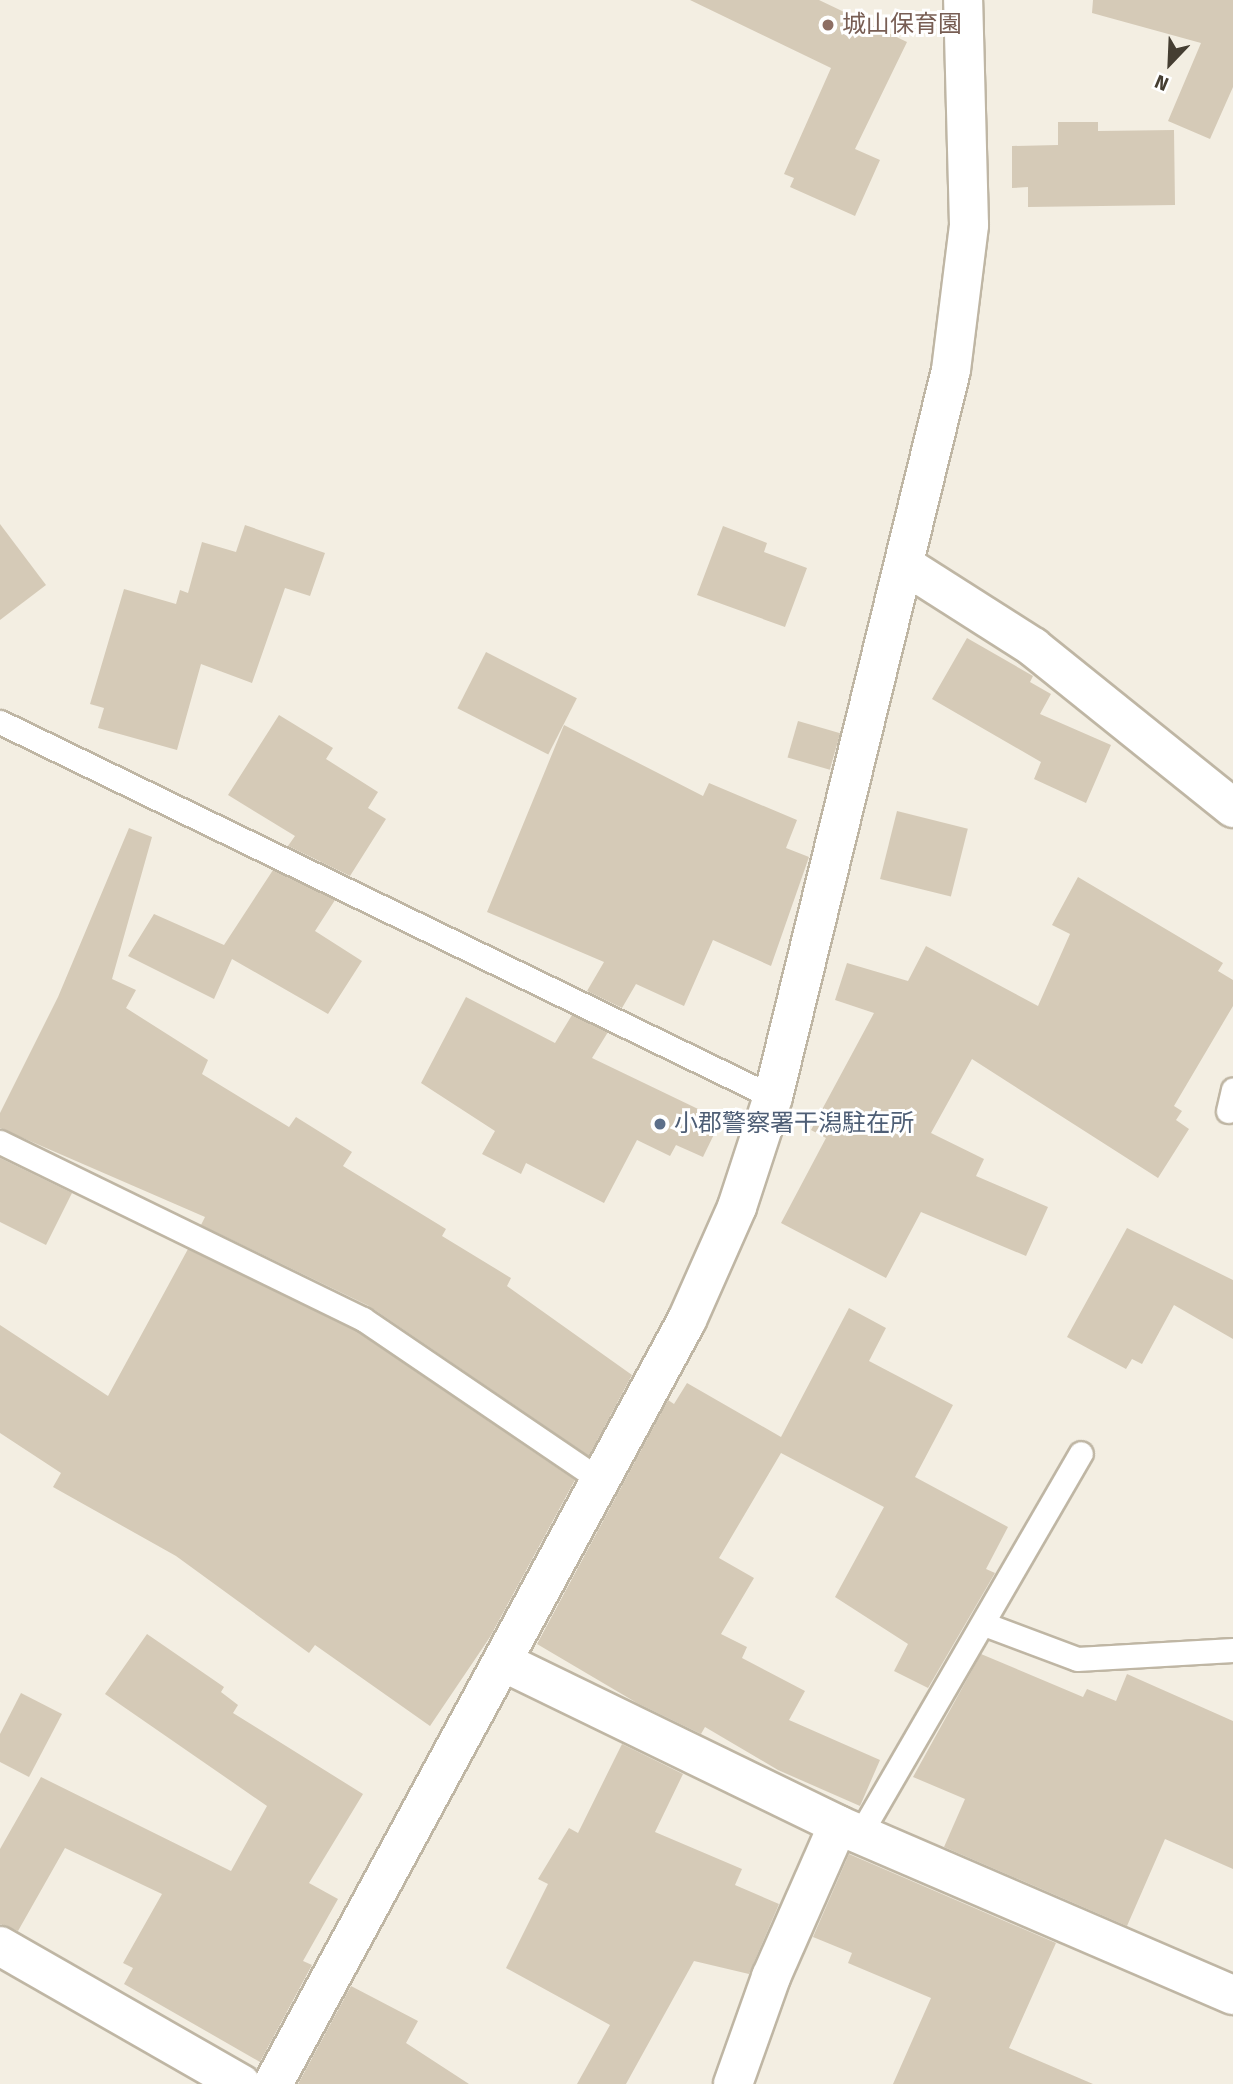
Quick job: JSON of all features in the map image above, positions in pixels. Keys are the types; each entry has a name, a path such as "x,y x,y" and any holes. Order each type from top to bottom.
{"street":[{"path":"272,2084 687,1320 737,1207 773,1097 906,566 951,370 970,225 963,0"},
{"path":"906,566 1033,647 1233,807"},
{"path":"503,1662 849,1830 1233,1995"},
{"path":"733,2084 771,1977 849,1830"},
{"path":"0,1947 241,2084"}],"lane":[{"path":"0,722 773,1097"},
{"path":"0,1142 363,1319 600,1481"},
{"path":"849,1830 984,1624 1081,1453"},
{"path":"984,1624 1077,1659 1233,1650"}],"building":[{"path":"690,0 819,0 907,42 855,149 880,160 855,216 790,187 794,178 784,174 831,68"},
{"path":"1093,0 1233,0 1233,87 1210,139 1168,121 1201,43 1092,13"},
{"path":"1058,122 1098,122 1098,131 1174,130 1175,205 1028,207 1028,187 1012,188 1012,146 1058,145"},
{"path":"0,524 46,585 0,620"},
{"path":"245,525 325,553 310,596 285,588 252,683 201,664 177,750 98,728 104,708 90,704 124,589 176,604 180,590 188,593 202,542 236,552"},
{"path":"723,526 767,543 764,552 807,568 785,627 697,595"},
{"path":"967,638 1033,676 1030,682 1051,694 1040,714 1111,745 1086,803 1034,779 1041,762 932,699"},
{"path":"486,652 577,698 548,754 457,708"},
{"path":"279,715 333,748 326,759 378,792 368,808 386,819 350,876 288,846 295,836 228,795"},
{"path":"798,721 840,733 830,770 788,758"},
{"path":"564,725 703,796 709,783 797,820 786,848 809,857 771,966 713,940 684,1006 636,984 622,1008 587,991 604,962 487,912"},
{"path":"897,811 968,829 951,897 880,879"},
{"path":"129,828 152,837 112,979 136,990 126,1008 208,1060 202,1074 289,1127 296,1117 352,1152 343,1166 446,1229 442,1236 511,1278 507,1286 632,1375 589,1456 369,1306 201,1225 205,1217 0,1128 0,1113 58,997"},
{"path":"273,870 335,900 315,931 362,961 328,1014 232,959 214,999 128,956 154,914 224,945"},
{"path":"1078,877 1223,963 1218,971 1233,980 1233,1006 1174,1106 1182,1111 1176,1120 1189,1129 1158,1178 972,1059 931,1133 984,1159 976,1176 1048,1207 1026,1256 921,1212 886,1278 781,1223 826,1138 811,1130 874,1013 835,1000 847,963 908,981 926,946 1038,1006 1070,934 1052,925"},
{"path":"466,997 555,1043 572,1015 608,1032 592,1058 721,1120 703,1157 676,1145 670,1156 637,1140 604,1203 526,1163 521,1174 482,1154 495,1131 421,1083"},
{"path":"0,1158 72,1193 46,1245 0,1222"},
{"path":"1127,1228 1233,1280 1233,1339 1174,1305 1142,1364 1132,1359 1126,1369 1067,1337"},
{"path":"188,1249 356,1331 575,1480 490,1637 430,1726 315,1645 309,1653 176,1556 53,1487 61,1473 0,1433 0,1325 108,1396"},
{"path":"849,1308 886,1328 869,1361 953,1405 915,1477 1008,1527 986,1569 995,1573 928,1688 894,1671 908,1644 835,1597 884,1507 781,1453 719,1558 754,1578 721,1634 747,1647 742,1658 805,1691 789,1720 880,1760 860,1806 778,1770 705,1727 701,1734 637,1703 537,1644 668,1400 674,1404 687,1383 781,1437"},
{"path":"147,1634 224,1687 221,1692 238,1705 233,1713 363,1794 309,1883 338,1899 303,1961 312,1965 260,2062 124,1984 133,1968 123,1963 162,1894 65,1848 18,1931 0,1924 0,1849 41,1777 231,1871 267,1806 105,1694"},
{"path":"981,1654 1083,1697 1087,1689 1116,1701 1127,1674 1233,1721 1233,1869 1165,1839 1127,1926 944,1847 965,1799 913,1777"},
{"path":"21,1693 62,1714 29,1777 0,1762 0,1734"},
{"path":"622,1744 683,1774 655,1832 742,1869 735,1885 779,1904 749,1974 694,1961 626,2084 577,2084 610,2025 506,1968 548,1884 538,1879 569,1828 578,1833"},
{"path":"849,1854 1056,1943 1009,2048 1093,2084 893,2084 931,1998 848,1963 852,1953 813,1937"},
{"path":"351,1986 418,2021 406,2043 469,2084 298,2084"}],"place":[{"name":"城山保育園","path":"828,25"},
{"name":"小郡警察署干潟駐在所","path":"660,1124"}]}
